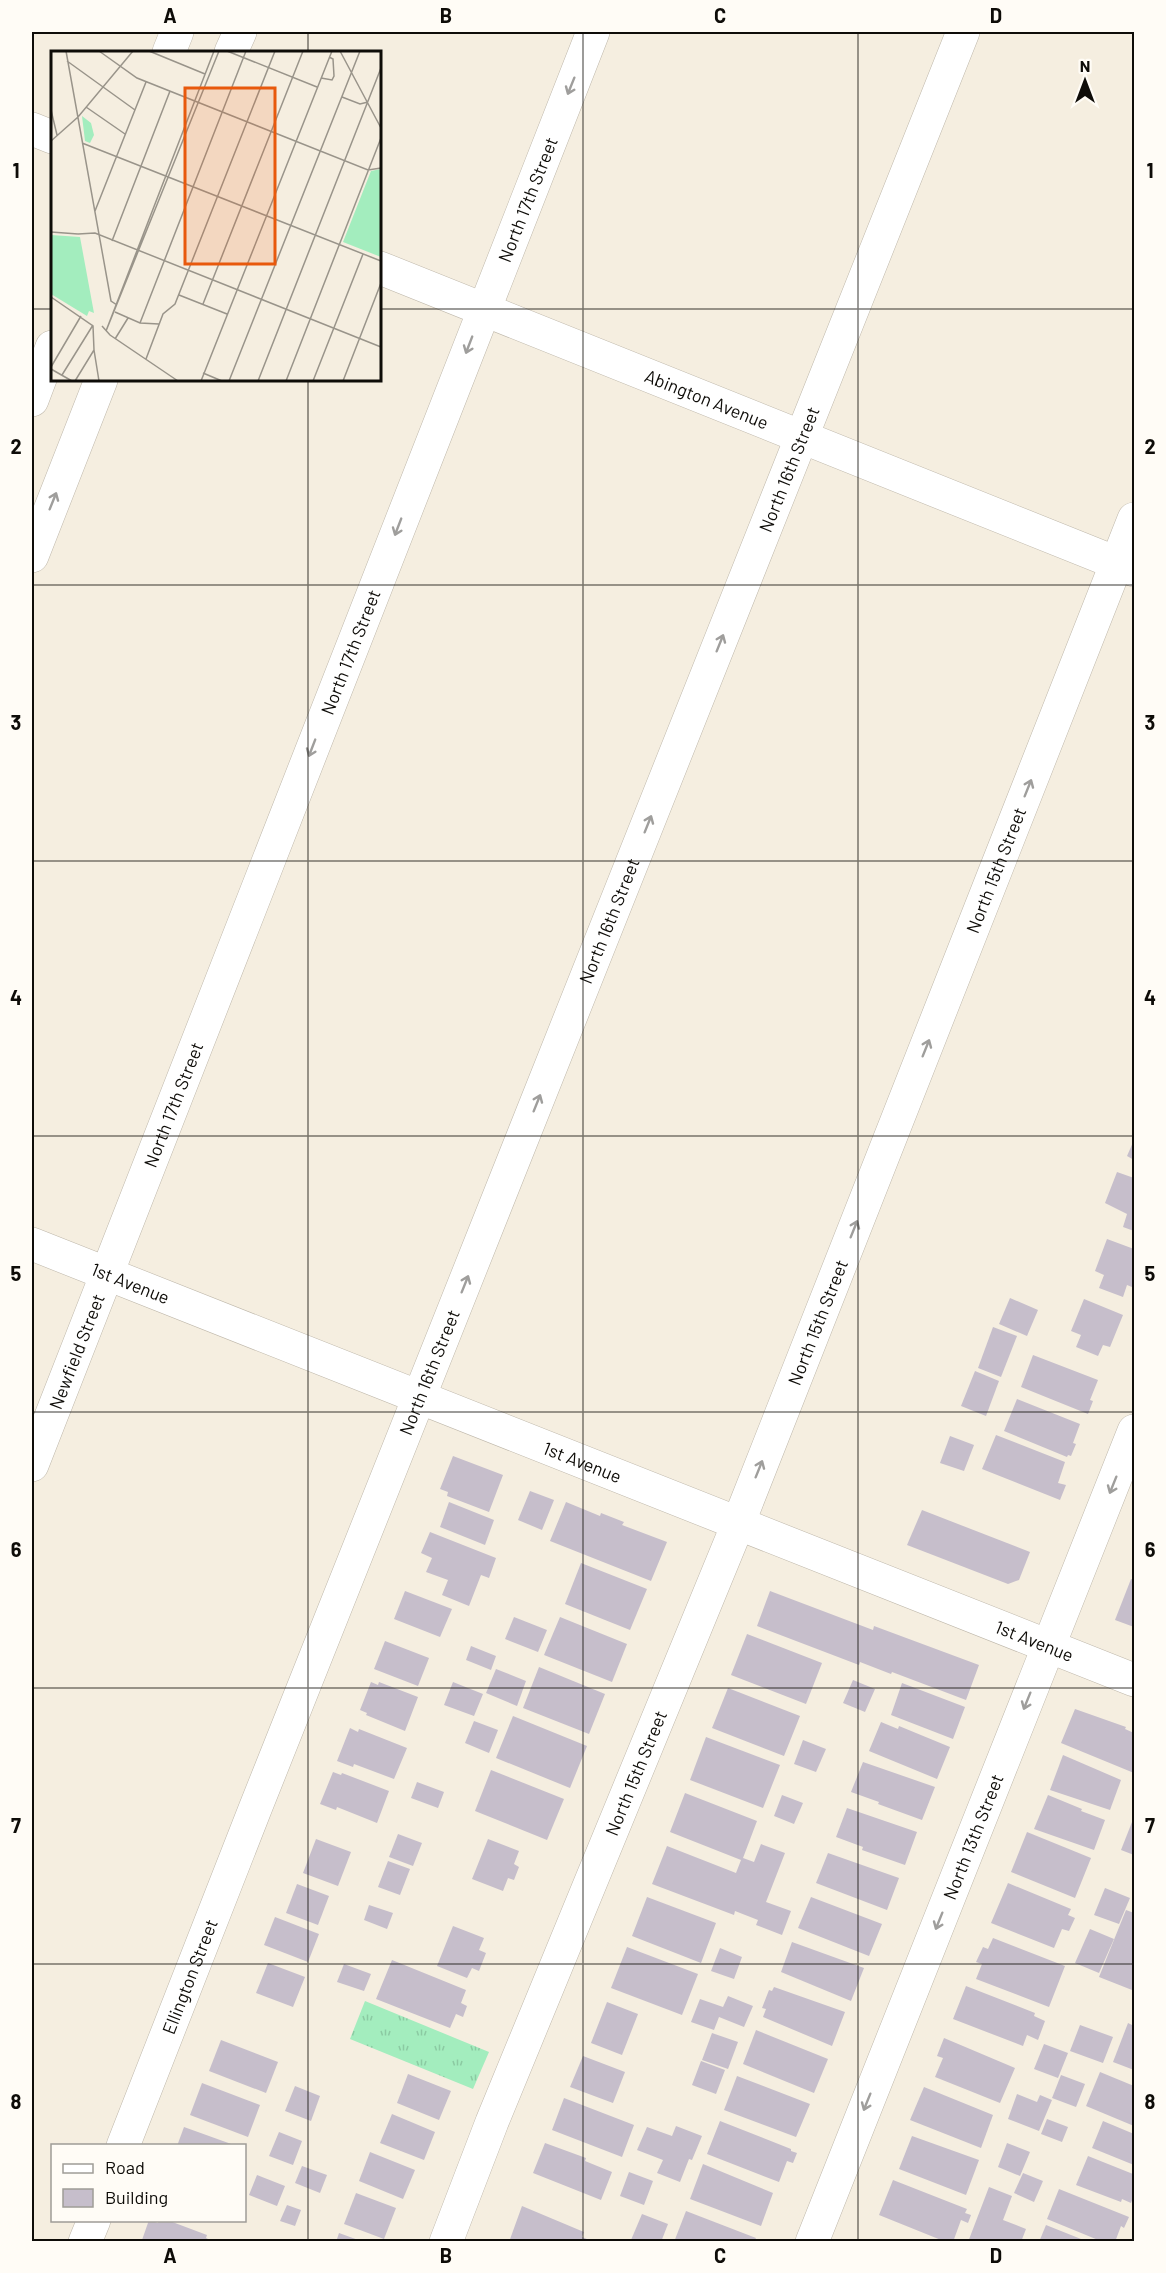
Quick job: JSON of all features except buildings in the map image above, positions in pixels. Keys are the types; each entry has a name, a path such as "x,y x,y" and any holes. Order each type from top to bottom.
{"street":[{"path":"169,51 177,32"},
{"path":"231,51 240,32"},
{"name":"North 17th Street","path":"107,1274 593,32"},
{"name":"North 16th Street","path":"255,1809 963,32"},
{"path":"32,129 51,137"},
{"name":"Abington Avenue","path":"381,268 1126,566"},
{"path":"32,400 51,350"},
{"path":"32,556 101,381"},
{"name":"North 15th Street","path":"446,2241 492,2122 738,1524 1126,566 1134,519"},
{"name":"1st Avenue","path":"32,1244 1134,1680"},
{"name":"Newfield Street","path":"32,1465 107,1274"},
{"name":"North 13th Street","path":"812,2241 1134,1431"},
{"name":"Ellington Street","path":"123,2144 255,1809"},
{"path":"85,2241 93,2222"}],"green space":[{"path":"365,2001 489,2052 473,2089 350,2039"}]}
